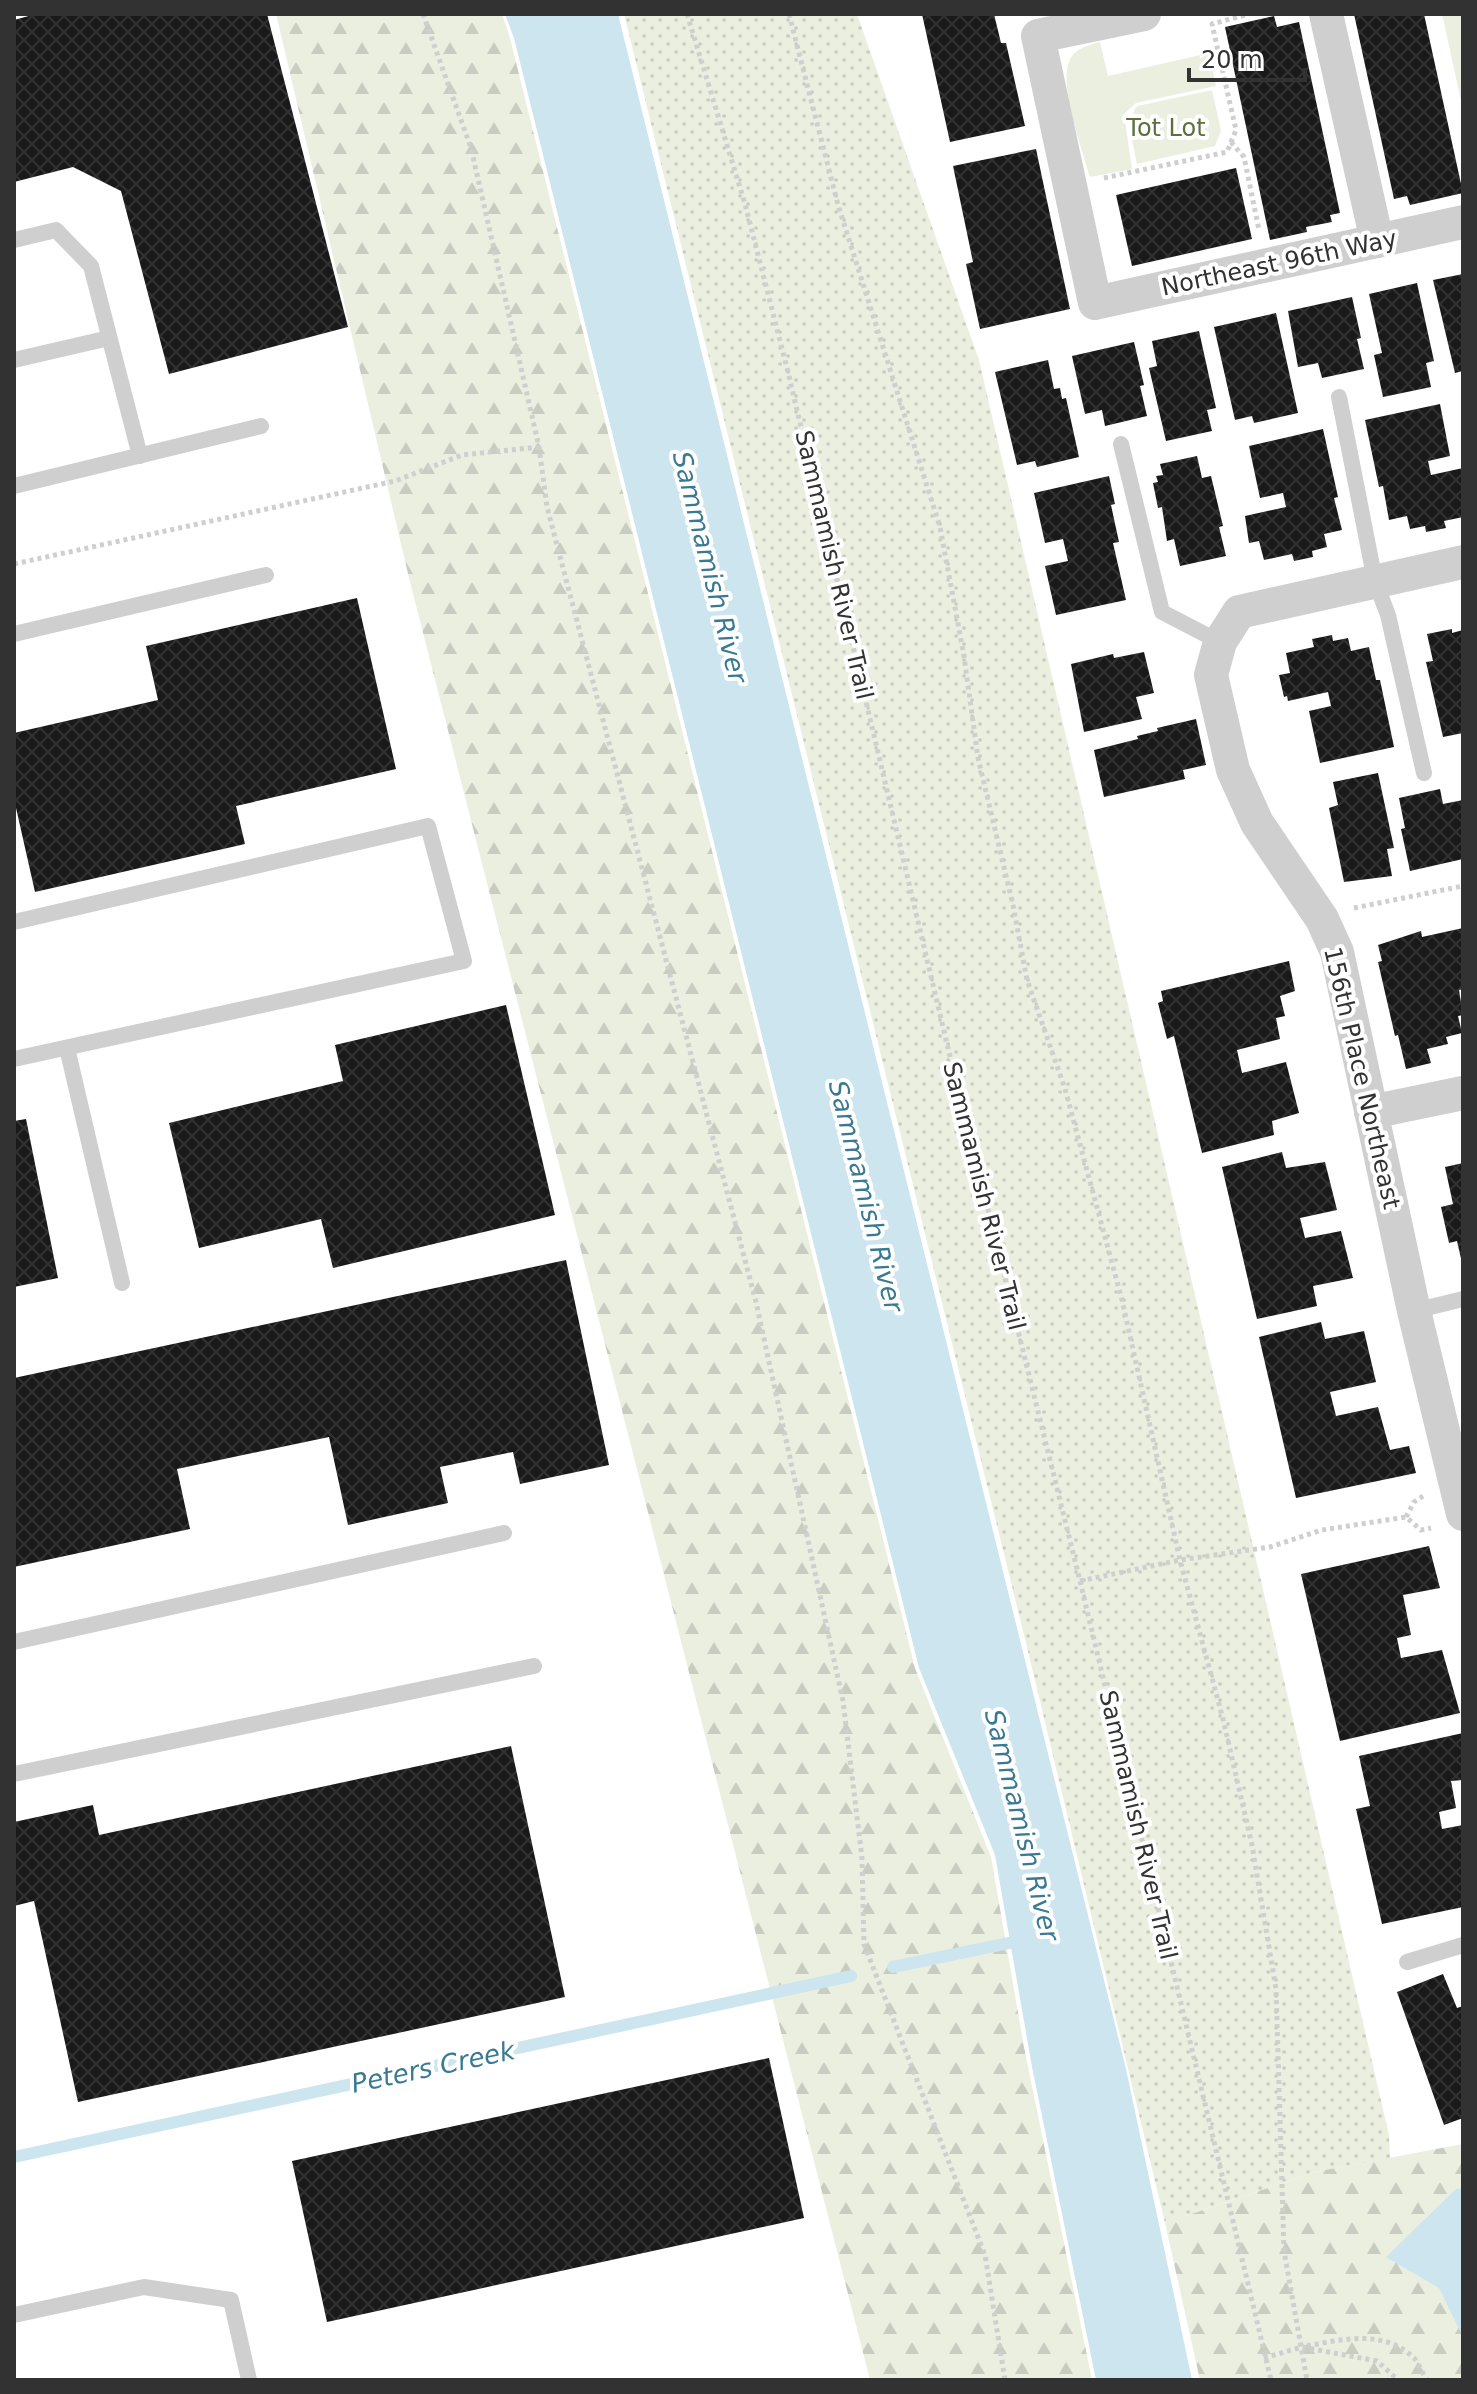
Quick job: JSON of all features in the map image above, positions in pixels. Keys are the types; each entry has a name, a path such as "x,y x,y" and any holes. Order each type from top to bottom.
{"street":[{"name":"Northeast 96th Way","path":"1144,14 1038,36 1095,303 1463,222"},
{"path":"1326,14 1377,241"},
{"name":"156th Place Northeast","path":"1451,1511 1414,1311 1337,952 1322,919 1257,823 1233,770 1211,675 1220,642 1239,612 1463,562"},
{"path":"1371,1112 1463,1093"}],"lane":[{"path":"14,240 56,230 91,266 140,456"},
{"path":"14,360 109,338"},
{"path":"1339,397 1375,581 1388,615 1424,773"},
{"path":"14,486 261,426"},
{"path":"1121,444 1162,612 1220,642"},
{"path":"14,634 266,575"},
{"path":"14,922 428,826 464,961 14,1059"},
{"path":"67,1048 122,1283"},
{"path":"1414,1311 1463,1299"},
{"path":"14,1642 504,1533"},
{"path":"14,1774 534,1666"},
{"path":"1407,1962 1463,1945"},
{"path":"14,2315 144,2287 231,2300 249,2380"}],"path":[{"path":"423,14 471,148 539,447 547,507 760,1318 843,1701 862,1858 864,1944 985,2255 1005,2380"},
{"name":"Sammamish River Trail","path":"687,14 745,204 788,372 947,1044 1080,1581 1271,2380"},
{"path":"789,14 838,205 940,527 964,656 978,758 1013,905 1027,980 1065,1089 1122,1300 1180,1560 1223,1719 1252,1845 1276,1989 1284,2251 1307,2380"},
{"path":"1091,181 1227,152 1236,130 1212,24 1249,14"},
{"path":"1231,142 1244,157 1260,235"},
{"path":"14,564 395,481 462,455 539,447"},
{"path":"1343,910 1463,886"},
{"path":"1406,1517 1414,1502 1422,1497 1451,1511"},
{"path":"1080,1581 1180,1560 1270,1547 1322,1530 1406,1517 1421,1530 1451,1511"},
{"path":"1264,2358 1349,2338 1382,2339 1414,2359 1427,2380"},
{"path":"1302,2347 1377,2361 1398,2380"}],"green space":[{"path":"276,14 502,14 915,1668 991,1857 1024,2047 1092,2380 870,2380 410,582"},
{"path":"624,14 857,14 979,360 1389,2135 1390,2158 1314,2172 1165,2223 1027,1647"},
{"path":"1442,14 1463,14 1463,110"},
{"path":"1100,42 1108,76 1209,53 1216,86 1136,103 1124,114 1132,169 1090,177 1068,97 1068,67 1078,50"},
{"name":"Tot Lot","path":"1212,90 1221,131 1215,146 1137,164 1131,126 1137,106"},
{"path":"1463,2144 1463,2380 1200,2380 1165,2223 1314,2172"}],"water":[{"name":"Sammamish River","path":"505,14 618,14 1126,2069 1192,2380 1096,2380 1032,2067 995,1855 919,1668 514,38"},
{"path":"1463,2188 1463,2337 1439,2288 1386,2257 1456,2189"}],"building":[{"path":"36,14 267,14 348,327 169,374 121,191 73,167 14,182 14,20"},
{"path":"922,14 994,14 1001,43 1006,43 1025,126 950,142"},
{"path":"1354,14 1424,14 1463,193 1410,205 1407,196 1394,199"},
{"path":"1274,16 1277,27 1299,22 1340,213 1330,215 1332,222 1306,227 1307,232 1270,240 1225,27"},
{"path":"1036,149 1070,309 980,329 966,264 973,262 953,166"},
{"path":"1236,168 1252,239 1132,266 1116,195"},
{"path":"1463,274 1463,371 1455,373 1433,280"},
{"path":"1417,283 1434,361 1426,363 1431,387 1383,397 1374,355 1382,353 1369,294"},
{"path":"1352,297 1364,369 1322,378 1318,363 1298,367 1288,311"},
{"path":"1276,313 1298,413 1254,423 1252,416 1235,420 1214,327"},
{"path":"1199,331 1216,408 1207,410 1212,431 1166,441 1149,368 1157,366 1152,341"},
{"path":"1134,342 1144,385 1140,386 1147,416 1105,426 1102,410 1085,414 1072,356"},
{"path":"1048,360 1054,389 1060,388 1062,399 1066,398 1079,457 1037,467 1035,461 1017,465 995,372"},
{"path":"1440,404 1450,456 1428,461 1431,475 1463,468 1463,517 1444,521 1446,528 1426,532 1425,526 1410,529 1407,516 1389,520 1365,420"},
{"path":"1323,429 1342,530 1324,534 1327,547 1312,551 1313,557 1294,561 1292,554 1264,560 1259,541 1249,543 1245,516 1286,507 1283,493 1260,498 1249,446"},
{"path":"1197,456 1202,478 1211,476 1223,526 1219,527 1226,556 1180,566 1174,539 1167,541 1162,507 1158,508 1153,483 1158,482 1156,476 1163,475 1160,464"},
{"path":"1109,476 1119,542 1113,543 1126,600 1056,615 1045,566 1068,561 1063,539 1045,543 1034,493"},
{"path":"357,598 396,769 236,806 245,844 35,892 14,799 14,733 158,700 146,646"},
{"path":"1452,629 1452,633 1463,630 1463,733 1443,737 1426,662 1433,661 1427,634"},
{"path":"1332,635 1333,641 1348,638 1351,651 1369,647 1376,680 1380,680 1394,747 1320,763 1309,711 1331,706 1328,692 1288,701 1287,696 1284,697 1279,675 1290,673 1286,653 1314,647 1312,639"},
{"path":"1144,652 1154,693 1136,697 1142,719 1084,732 1071,664 1113,654 1114,658"},
{"path":"1196,719 1206,765 1183,770 1185,779 1104,797 1094,750 1138,739 1137,736 1158,731 1157,728"},
{"path":"1378,773 1394,848 1387,849 1392,876 1344,882 1329,808 1338,805 1333,782"},
{"path":"1440,789 1443,804 1463,800 1463,859 1410,871 1401,829 1405,828 1399,798"},
{"path":"1463,928 1463,989 1459,990 1463,1015 1458,1016 1462,1033 1446,1037 1448,1044 1427,1049 1431,1063 1406,1069 1378,962 1382,961 1378,945 1421,931 1422,937"},
{"path":"1289,961 1295,991 1280,996 1285,1016 1276,1018 1280,1039 1237,1050 1242,1073 1286,1062 1299,1113 1272,1121 1274,1135 1202,1153 1174,1036 1167,1039 1158,1003 1163,1001 1161,991"},
{"path":"506,1005 555,1215 333,1268 321,1219 199,1248 169,1123 343,1081 335,1045"},
{"path":"26,1119 58,1278 14,1287 14,1121"},
{"path":"1282,1152 1286,1168 1325,1162 1337,1210 1300,1218 1305,1238 1341,1231 1353,1278 1313,1286 1317,1306 1257,1319 1222,1167"},
{"path":"1463,1163 1462,1263 1457,1241 1449,1243 1441,1207 1453,1204 1445,1167"},
{"path":"566,1260 609,1465 520,1484 513,1452 440,1467 448,1503 348,1525 329,1437 177,1469 190,1529 14,1567 14,1378"},
{"path":"1321,1322 1325,1339 1364,1331 1376,1382 1330,1392 1336,1416 1378,1407 1390,1450 1409,1446 1416,1473 1296,1498 1259,1337"},
{"path":"1429,1546 1440,1588 1403,1595 1411,1635 1397,1638 1401,1658 1442,1650 1460,1713 1340,1741 1301,1574"},
{"path":"1463,1733 1463,1780 1451,1781 1456,1808 1439,1812 1442,1829 1463,1825 1463,1907 1382,1924 1356,1809 1370,1806 1359,1756"},
{"path":"511,1746 565,1997 78,2102 34,1901 14,1906 14,1822 93,1805 99,1835"},
{"path":"1443,1974 1457,2008 1463,2006 1463,2118 1444,2125 1397,1992"},
{"path":"769,2058 804,2218 327,2322 292,2161"}],"waterway":[{"name":"Peters Creek","path":"893,1967 1024,1940"},
{"name":"Peters Creek","path":"14,2157 851,1976"}]}
